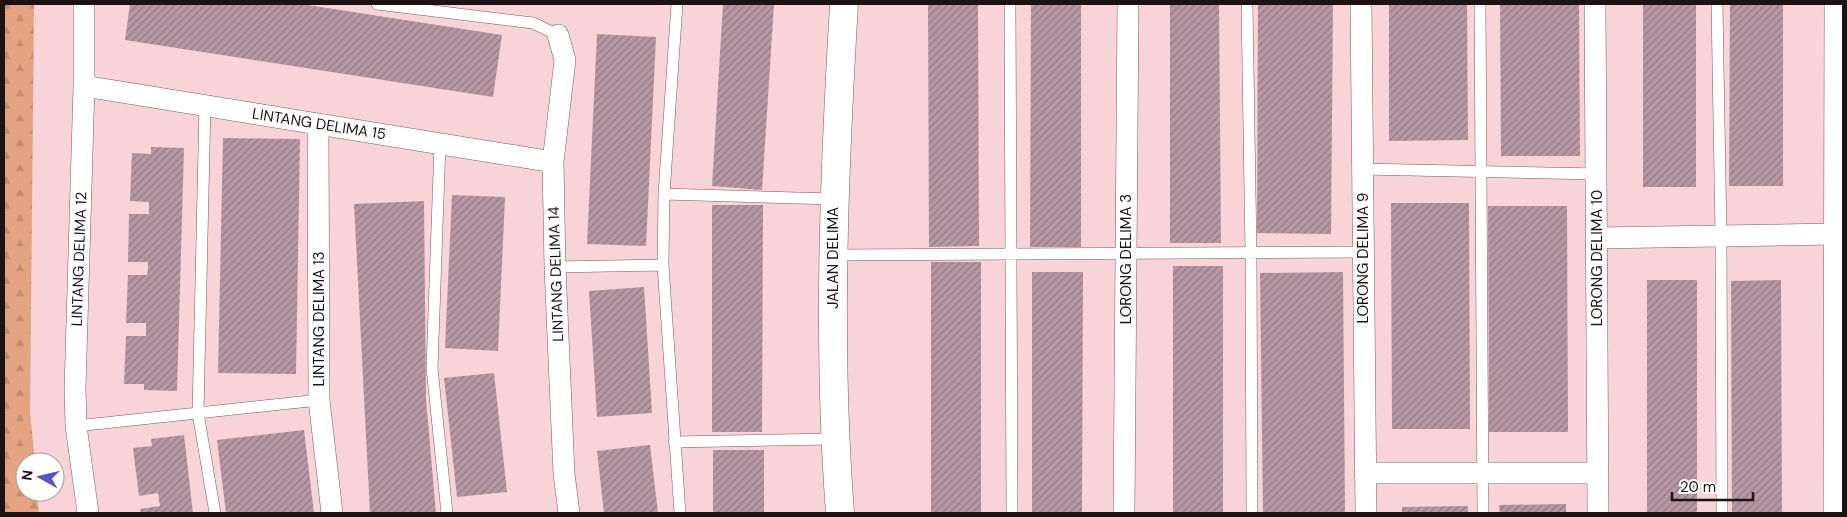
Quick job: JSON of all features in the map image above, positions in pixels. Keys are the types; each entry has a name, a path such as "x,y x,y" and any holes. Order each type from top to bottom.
{"street":[{"name":"LINTANG DELIMA 12","path":"84,4 84,86 75,389 76,426 88,513"},
{"name":"JALAN DELIMA","path":"840,513 834,439 832,255 833,199 844,4"},
{"name":"LORONG DELIMA 3","path":"1124,513 1128,4"},
{"name":"LORONG DELIMA 9","path":"1361,4 1366,513"},
{"name":"LORONG DELIMA 10","path":"1595,4 1598,513"},
{"path":"1834,513 1839,394 1834,234 1838,16"},
{"name":"LINTANG DELIMA 14","path":"558,35 565,60 553,162 555,266 564,474 569,513"},
{"name":"LINTANG DELIMA 15","path":"84,86 553,162"},
{"name":"LINTANG DELIMA 13","path":"318,124 319,400 332,513"},
{"path":"1597,238 1834,234"},
{"path":"1366,473 1598,473"}],"lane":[{"path":"377,4 534,23 558,35"},
{"path":"677,4 664,194 663,265 680,513"},
{"path":"1010,4 1012,513"},
{"path":"1247,4 1251,253 1252,513"},
{"path":"1480,4 1483,513"},
{"path":"1717,4 1721,236 1722,513"},
{"path":"205,106 198,413 215,513"},
{"path":"440,144 432,368 447,513"},
{"path":"1363,169 1597,174"},
{"path":"664,194 833,199"},
{"path":"832,255 1363,252"},
{"path":"555,266 663,265"},
{"path":"76,426 319,400"},
{"path":"674,442 834,439"}],"green space":[{"path":"4,4 34,4 30,413 34,452 15,452 15,502 38,502 39,513 4,513"}],"building":[{"path":"130,4 301,4 502,35 493,97 125,40"},
{"path":"723,4 774,4 762,190 712,186"},
{"path":"928,4 978,4 979,246 929,247"},
{"path":"1031,4 1081,4 1081,247 1030,247"},
{"path":"1170,4 1219,4 1221,243 1170,243"},
{"path":"1258,4 1333,4 1331,234 1257,233"},
{"path":"1389,4 1467,4 1468,140 1389,141"},
{"path":"1500,4 1579,4 1580,156 1501,156"},
{"path":"1643,4 1696,4 1696,187 1643,187"},
{"path":"1730,4 1783,4 1783,186 1729,186"},
{"path":"597,34 656,37 646,246 587,244"},
{"path":"223,138 300,139 296,374 218,373"},
{"path":"151,147 184,148 177,391 144,390 144,384 124,384 126,336 146,336 146,323 126,323 128,275 147,275 148,269 148,262 128,262 129,214 149,214 149,202 130,201 132,153 151,154"},
{"path":"452,195 505,197 498,351 445,348"},
{"path":"424,201 426,400 436,513 370,513 354,204"},
{"path":"1391,203 1469,203 1470,429 1392,429"},
{"path":"712,205 763,205 762,432 712,432"},
{"path":"1488,206 1567,206 1568,432 1489,432"},
{"path":"931,262 981,262 981,513 931,513"},
{"path":"1173,266 1223,266 1223,513 1173,513"},
{"path":"1032,272 1083,272 1082,513 1032,513"},
{"path":"1343,272 1345,513 1263,513 1260,273"},
{"path":"1647,280 1697,280 1697,513 1647,513"},
{"path":"1781,280 1782,513 1732,513 1731,281"},
{"path":"644,287 652,413 597,417 589,291"},
{"path":"494,373 507,492 457,497 444,378"},
{"path":"304,430 314,513 226,513 217,440"},
{"path":"184,435 193,513 141,513 140,509 160,506 158,493 139,496 133,448 152,446 151,439"},
{"path":"650,445 658,513 604,513 597,451"},
{"path":"713,450 764,450 764,513 713,513"},
{"path":"1566,504 1566,513 1500,513 1499,505"},
{"path":"1468,506 1468,513 1402,513 1402,507"}]}
